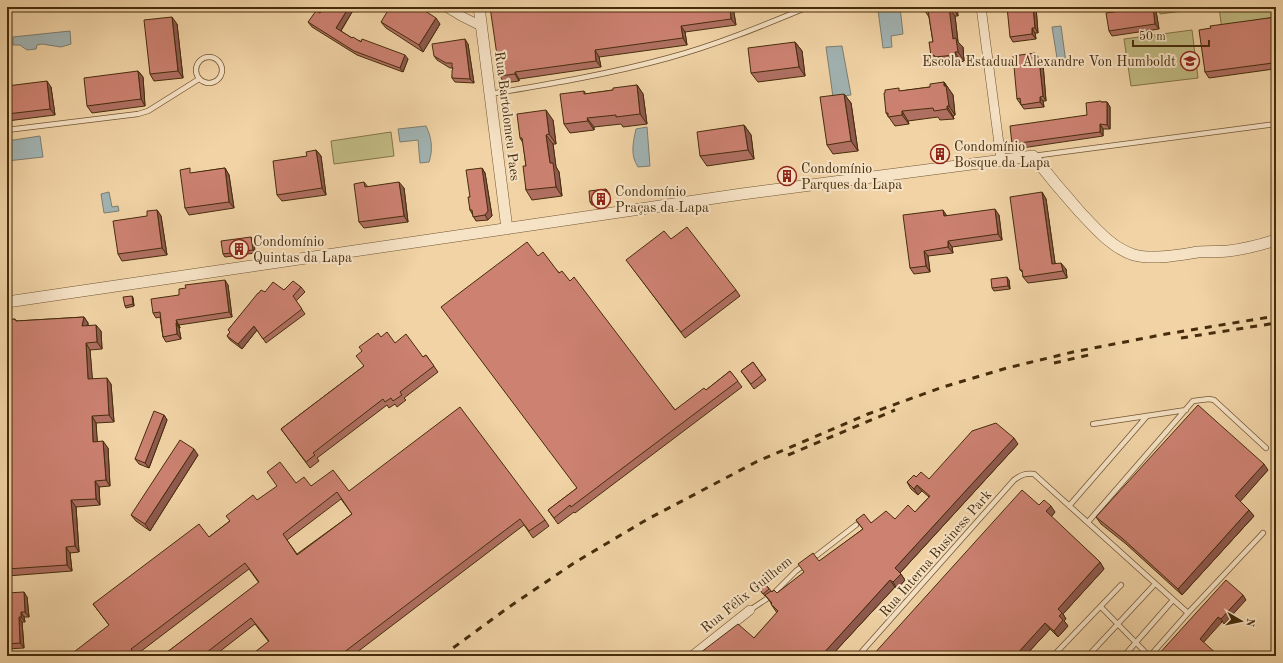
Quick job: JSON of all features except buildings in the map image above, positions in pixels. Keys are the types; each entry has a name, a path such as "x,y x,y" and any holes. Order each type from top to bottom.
{"street":[{"path":"446,7 481,26"},
{"name":"Rua Bartolomeu Paes","path":"479,7 507,229"},
{"path":"981,7 1001,159"},
{"path":"7,302 742,194 1033,156 1056,185 1108,240 1119,248 1135,255 1153,257 1174,256 1200,252 1229,251 1256,246 1276,240"},
{"name":"Rua Félix Guilhem","path":"692,656 750,610"}],"lane":[{"path":"490,94 587,78 670,58 709,45 808,7"},
{"path":"206,57 215,58 221,64 222,69 219,78 211,82 202,81 199,78 196,70 198,62 206,57"},
{"path":"7,130 138,114 148,111 199,78"},
{"path":"1033,156 1276,124"},
{"path":"1088,522 1193,401 1209,399 1214,400 1266,448"},
{"path":"1092,424 1186,410"},
{"path":"1147,416 1068,506 1088,522 1188,613"},
{"name":"Rua Interna Business Park","path":"858,656 1014,480 1022,474 1034,474 1068,506"},
{"name":"Rua Félix Guilhem","path":"750,610 771,596 796,571 856,525"},
{"path":"1101,607 1149,656 1263,533"},
{"path":"1088,656 1155,584"},
{"path":"1053,656 1121,585"},
{"path":"1124,656 1173,600"}],"shaded area":[{"path":"900,7 903,34 891,36 892,47 883,48 878,10"},
{"path":"1159,7 1205,7 1205,8 1160,14"},
{"path":"1219,7 1276,7 1276,22 1222,30"},
{"path":"1061,26 1066,63 1058,64 1052,27"},
{"path":"1192,30 1198,78 1131,86 1124,39"},
{"path":"70,31 71,44 61,47 42,44 37,45 36,49 27,50 20,45 13,45 13,37"},
{"path":"842,46 851,95 833,97 826,47"},
{"path":"426,126 431,140 431,153 429,162 420,163 418,140 400,142 398,129"},
{"path":"647,127 650,166 638,167 633,153 636,129"},
{"path":"391,132 394,156 334,164 331,141"},
{"path":"40,136 43,157 7,161 7,141"},
{"path":"109,192 112,207 118,206 119,211 104,213 101,194"}],"railway":[{"path":"442,656 509,607 574,563 646,520 756,462 868,414 943,387 1007,368 1073,352 1166,334 1276,316"},
{"path":"1181,338 1276,323"},
{"path":"1054,363 1093,354"},
{"path":"788,455 895,410"}],"place":[{"name":"Escola Estadual Alexandre Von Humboldt","path":"1190,61"},
{"name":"Condomínio Bosque da Lapa","path":"940,154"},
{"name":"Condomínio Parques da Lapa","path":"787,176"},
{"name":"Condomínio Praças da Lapa","path":"601,199"},
{"name":"Condomínio Quintas da Lapa","path":"239,249"}]}
